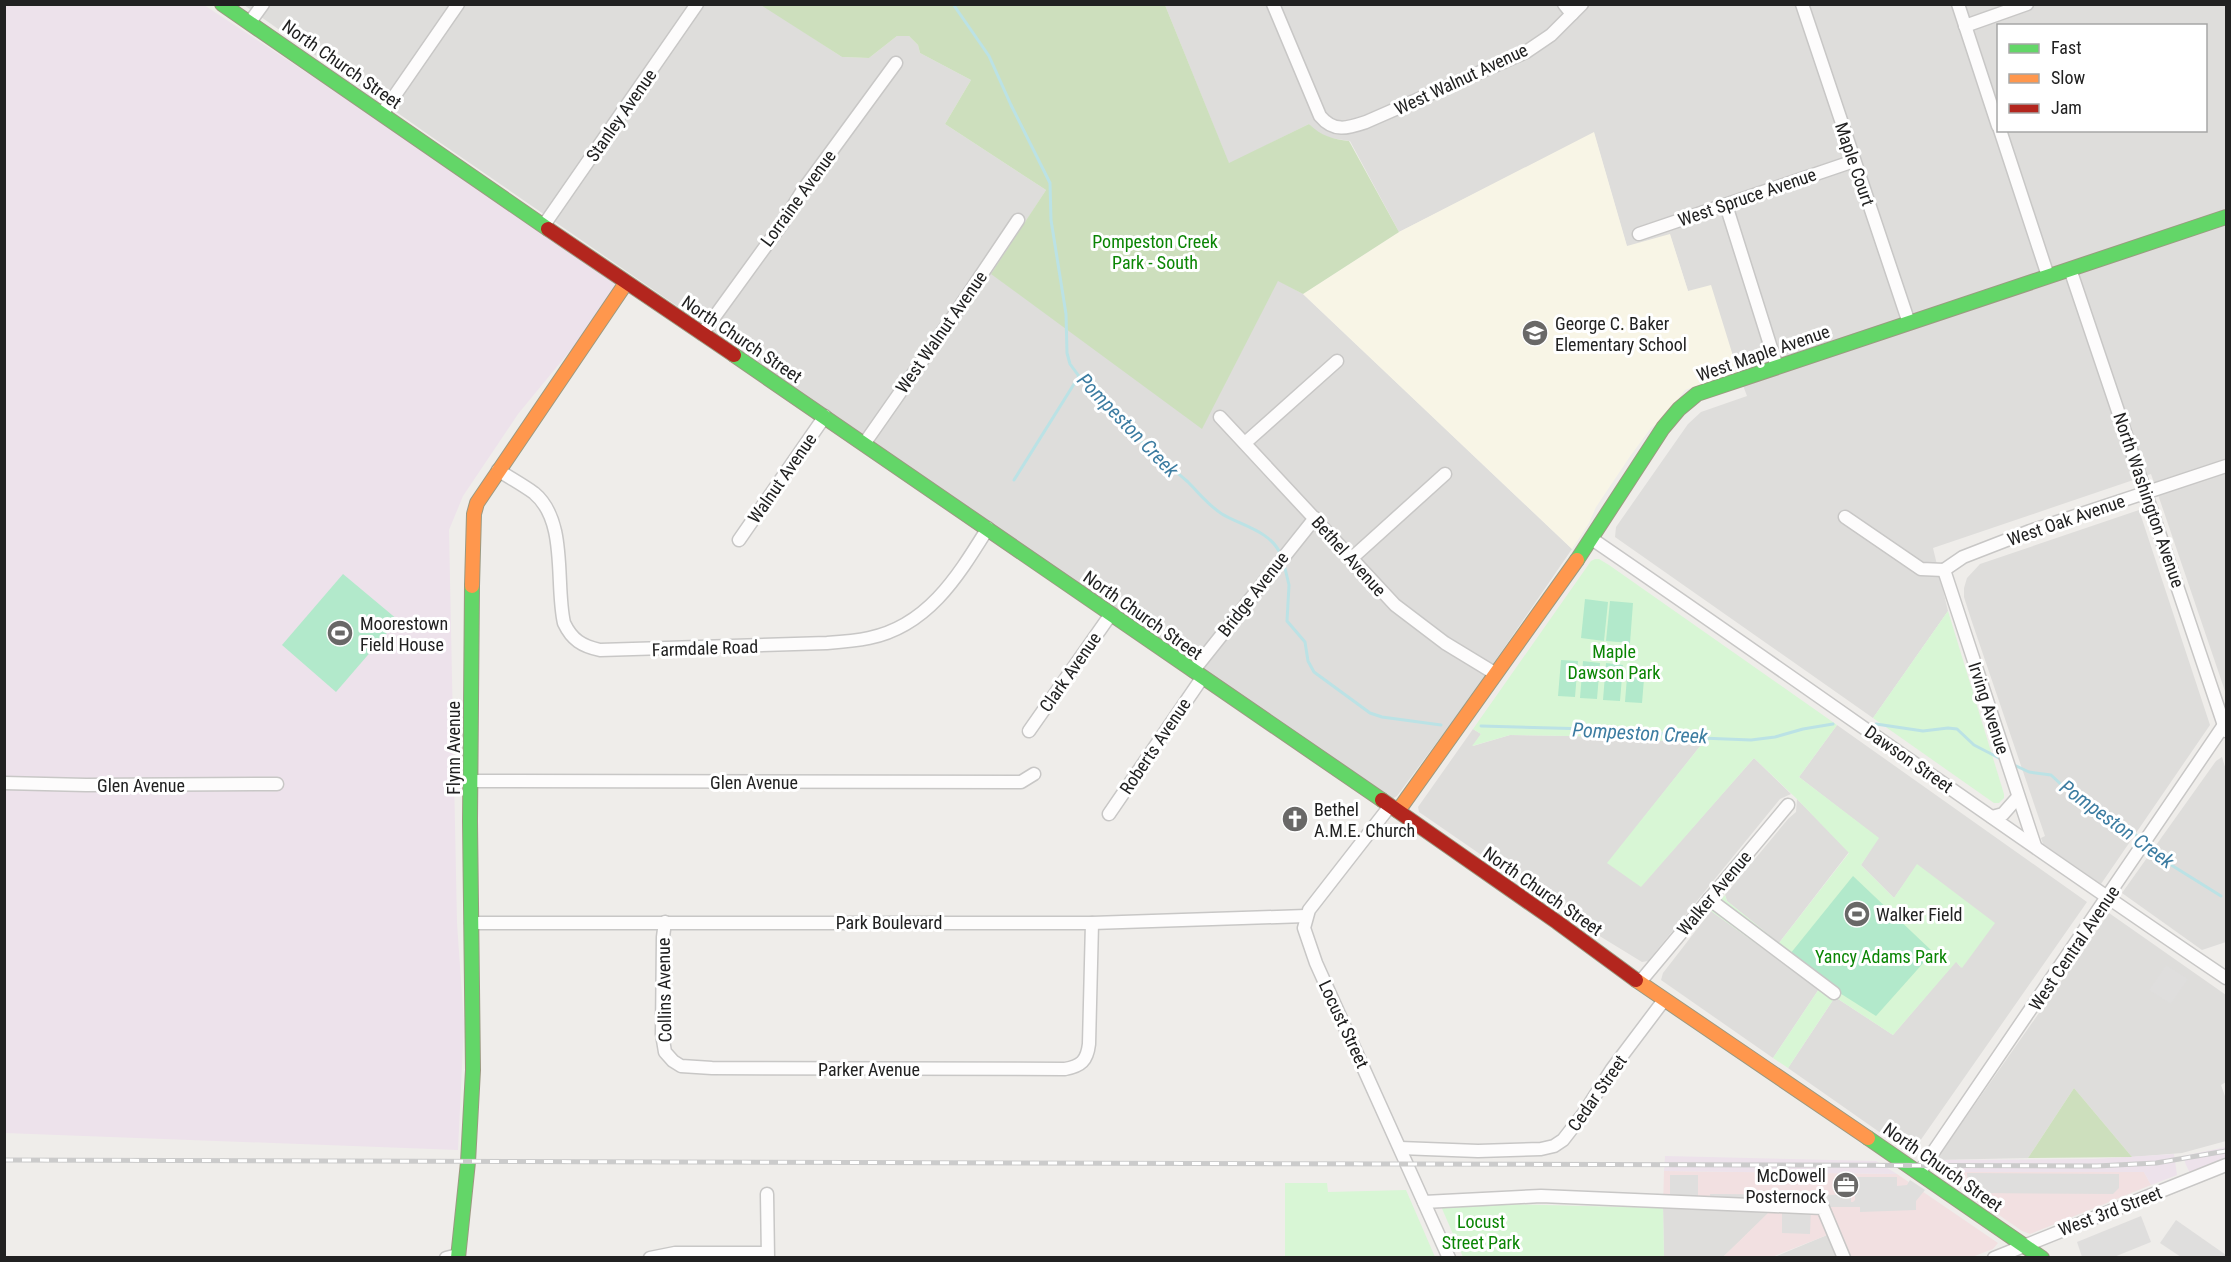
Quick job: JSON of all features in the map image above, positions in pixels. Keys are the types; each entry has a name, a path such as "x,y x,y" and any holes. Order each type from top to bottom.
{"main road":[{"name":"North Church Street","path":"222,4 626,283 988,528 1394,808 1664,1000 1724,1038 2042,1257"},
{"name":"West Maple Avenue","path":"1394,808 1496,674 1592,539 1663,428 1697,394 2226,217"},
{"name":"Flynn Avenue","path":"454,1257 468,1162 473,1081 472,533 477,503 626,283"}],"street":[{"path":"250,22 263,4"},
{"path":"382,114 458,4"},
{"name":"Stanley Avenue","path":"544,225 697,4"},
{"name":"West Walnut Avenue","path":"1274,4 1316,107 1328,125 1347,129 1526,52 1551,34 1568,9 1582,4"},
{"name":"Maple Court","path":"1802,4 1909,323"},
{"path":"1958,4 1997,122"},
{"path":"1965,26 2027,4"},
{"name":"Lorraine Avenue","path":"702,334 896,63"},
{"path":"2000,132 2048,276"},
{"name":"West Spruce Avenue","path":"1639,234 1854,161"},
{"path":"1726,205 1777,367"},
{"name":"West Walnut Avenue","path":"864,444 1018,220"},
{"name":"North Washington Avenue","path":"2070,269 2226,726"},
{"path":"1245,443 1337,361"},
{"name":"Walnut Avenue","path":"739,540 825,416"},
{"name":"Bethel Avenue","path":"1220,417 1405,614 1445,643 1496,674"},
{"name":"West Oak Avenue","path":"1944,570 1963,557 2030,531 2226,466"},
{"name":"Farmdale Road","path":"498,470 534,494 550,514 556,536 564,623 577,642 600,650 827,643 880,636 912,621 931,607 956,579 988,528"},
{"path":"1352,558 1445,474"},
{"path":"1845,517 1921,569 1944,570"},
{"name":"Bridge Avenue","path":"1198,675 1315,518"},
{"name":"Dawson Street","path":"1592,539 2108,899 2226,978"},
{"name":"Irving Avenue","path":"1944,570 2035,846"},
{"name":"Clark Avenue","path":"1029,731 1111,614"},
{"name":"Roberts Avenue","path":"1109,814 1198,675"},
{"name":"West Central Avenue","path":"1919,1173 2226,726"},
{"name":"Glen Avenue","path":"471,781 1021,782 1034,774"},
{"name":"Glen Avenue","path":"4,783 277,784"},
{"path":"1992,817 2003,814 2018,796"},
{"name":"Walker Avenue","path":"1640,982 1788,805"},
{"path":"1306,916 1319,896 1394,808"},
{"path":"1709,899 1834,993"},
{"name":"Park Boulevard","path":"471,923 1092,923 1306,916"},
{"name":"Locust Street","path":"1306,916 1304,928 1308,944 1449,1257"},
{"name":"Collins Avenue","path":"665,922 662,1034 665,1052 670,1056"},
{"name":"Parker Avenue","path":"670,1056 681,1066 712,1068 877,1070 1072,1068 1079,1066 1085,1061 1088,1053 1092,923"},
{"name":"Cedar Street","path":"1400,1148 1478,1151 1541,1149 1554,1146 1563,1140 1584,1113 1608,1075 1664,1000"},
{"name":"West 3rd Street","path":"1994,1257 2226,1165"},
{"path":"650,1257 675,1253 768,1255 767,1194"},
{"path":"1424,1202 1541,1196 1823,1208 1844,1257"}],"shaded area":[{"path":"761,4 842,57 869,58 897,36 909,36 918,45 920,53 971,80 945,124 1046,190 992,274 1202,428 1278,280 1303,294 1572,549 1469,699 1397,796 1392,799 244,5"},
{"path":"5,5 204,5 626,283 518,414 463,496 449,530 457,923 464,1024 458,1150 5,1133"},
{"path":"1165,5 2226,5 2226,694 2151,474 1933,548 1948,611 1873,718 1615,537 1616,527 1688,424 1701,412 1747,396 1738,372 1688,291 1670,235 1627,247 1594,133 1399,232 1350,141 1330,138 1316,132 1309,124 1229,164"},
{"name":"George C. Baker Elementary School","path":"1594,132 1627,246 1670,234 1688,291 1711,285 1738,372 1685,390 1662,420 1651,428 1631,455 1596,507 1589,523 1572,549 1303,294 1399,232"},
{"path":"2139,510 2210,725 2101,884 2043,844 2041,838 2045,836 1971,619 1964,597 1964,588 1967,578 1980,564"},
{"path":"1837,725 2087,902 1913,1151 1905,1150 1788,1068 1835,997 1893,1035 1956,961 1961,968 1917,865 1894,898 1861,865 1878,838 1799,777"},
{"path":"1473,729 1481,734 1473,746 1510,735 1628,737 1701,745 1608,863 1641,886 1754,758 1791,794 1780,799 1648,961 1642,962 1593,932 1419,812 1418,807"},
{"path":"2222,757 2226,770 2226,942 2202,950 2122,893 2216,761"},
{"path":"1797,799 1849,852 1779,943 1727,901 1725,895 1796,812"},
{"path":"1711,911 1819,989 1773,1058 1661,980 1663,973"},
{"path":"2109,913 2226,995 2226,1082 2221,1085 2226,1099 2226,1141 2182,1153 2132,1157 2074,1088 2028,1158 1936,1160"},
{"path":"2166,965 2188,979 2171,1004 2149,990"},
{"path":"2226,1147 2226,1159 2190,1173 2183,1156"},
{"path":"2174,1154 2177,1175 2151,1185 2144,1172 1937,1172 1930,1168 1936,1160 2094,1159"},
{"path":"1665,1156 1876,1161 1897,1174 1664,1171"},
{"path":"1664,1171 1897,1174 1998,1243 1993,1249 1972,1257 1851,1257 1840,1230 1772,1257 1723,1257 1769,1212 1663,1208"},
{"path":"1937,1172 2144,1172 2151,1185 2030,1234 2022,1231"},
{"path":"1967,1173 2119,1174 2119,1188 2113,1194 1975,1193 1968,1187"},
{"path":"1670,1175 1698,1175 1698,1203 1670,1202"},
{"path":"1855,1177 1897,1177 1897,1186 1907,1185 1910,1180 1925,1190 1916,1201 1916,1210 1860,1212 1860,1207 1811,1207 1810,1234 1782,1233 1782,1206 1711,1203 1710,1194 1851,1195 1851,1202 1853,1202 1855,1200"},
{"path":"1663,1208 1770,1212 1723,1257 1664,1258"},
{"path":"2141,1216 2151,1242 2114,1257 2082,1257 2077,1242"},
{"path":"2176,1220 2226,1257 2181,1257 2160,1243"},
{"path":"1827,1235 1836,1257 1772,1258"}],"green space":[{"name":"Pompeston Creek Park - South","path":"761,5 1165,5 1229,163 1309,124 1327,136 1349,141 1399,232 1303,294 1278,281 1202,429 991,274 1046,190 945,124 971,80 920,53 918,45 909,36 897,36 869,58 842,57"},
{"name":"Maple Dawson Park","path":"1595,559 1609,565 1837,725 1799,777 1879,838 1861,865 1894,898 1917,864 1995,923 1962,968 1956,962 1893,1035 1835,997 1788,1068 1773,1058 1819,989 1711,911 1725,895 1727,901 1779,943 1849,853 1754,758 1641,887 1607,863 1701,745 1628,737 1510,735 1472,746 1481,734 1473,729 1591,561"},
{"name":"Moorestown Field House","path":"343,574 398,620 336,692 282,645"},
{"path":"1585,599 1608,602 1604,641 1581,638"},
{"path":"1610,601 1633,603 1630,643 1606,641"},
{"path":"1948,611 2004,794 2004,798 1999,803 1994,803 1873,718"},
{"path":"1561,660 1578,661 1575,697 1558,696"},
{"path":"1583,661 1600,663 1597,699 1580,698"},
{"path":"1606,663 1623,665 1620,701 1603,700"},
{"path":"1628,665 1645,667 1642,703 1625,702"},
{"name":"Walker Field","path":"1853,876 1933,952 1876,1016 1786,959"},
{"path":"2074,1088 2132,1157 2028,1158"},
{"name":"Locust Street Park","path":"1285,1183 1327,1183 1328,1192 1406,1190 1435,1257 1285,1257"},
{"name":"Locust Street Park","path":"1440,1204 1663,1208 1664,1257 1463,1257"}],"waterway":[{"name":"Pompeston Creek","path":"953,4 989,56 1050,183 1051,220 1066,314 1067,353 1070,364 1110,412 1188,482 1212,507 1263,535 1270,540 1281,555"},
{"path":"1014,480 1079,376"},
{"name":"Pompeston Creek","path":"1284,564 1289,585 1287,621 1305,642 1308,661 1314,672 1370,713 1382,717 1441,725"},
{"name":"Pompeston Creek","path":"1481,726 1627,730 1701,738 1751,740 1833,724"},
{"name":"Pompeston Creek","path":"1876,724 1923,731 1957,729 1974,745 2001,759"},
{"name":"Pompeston Creek","path":"2012,764 2029,772 2051,775 2066,789 2142,839"},
{"name":"Pompeston Creek","path":"2148,843 2161,852 2168,863 2221,896"}],"railway":[{"path":"4,1160 2097,1166 2156,1163 2226,1151"}],"traffic: fast":[{"path":"222,4 548,229"},
{"path":"1577,560 1663,428 1679,409 1697,394 2226,217"},
{"path":"734,355 1382,800"},
{"path":"458,1258 468,1162 473,1070 470,821 472,586"},
{"path":"1868,1138 2042,1258"}],"traffic: slow":[{"path":"472,586 474,514 477,503 626,283"},
{"path":"1398,811 1577,560"},
{"path":"1636,980 1868,1138"}],"traffic: jam":[{"path":"548,229 734,355"},
{"path":"1382,800 1636,980"}],"place":[{"name":"George C. Baker Elementary School","path":"1535,333"},
{"name":"Moorestown Field House","path":"340,633"},
{"name":"Bethel A.M.E. Church","path":"1295,819"},
{"name":"Walker Field","path":"1857,914"},
{"name":"McDowell Posternock","path":"1846,1185"}],"park label":[{"name":"Yancy Adams Park","path":"1881,956"}]}
